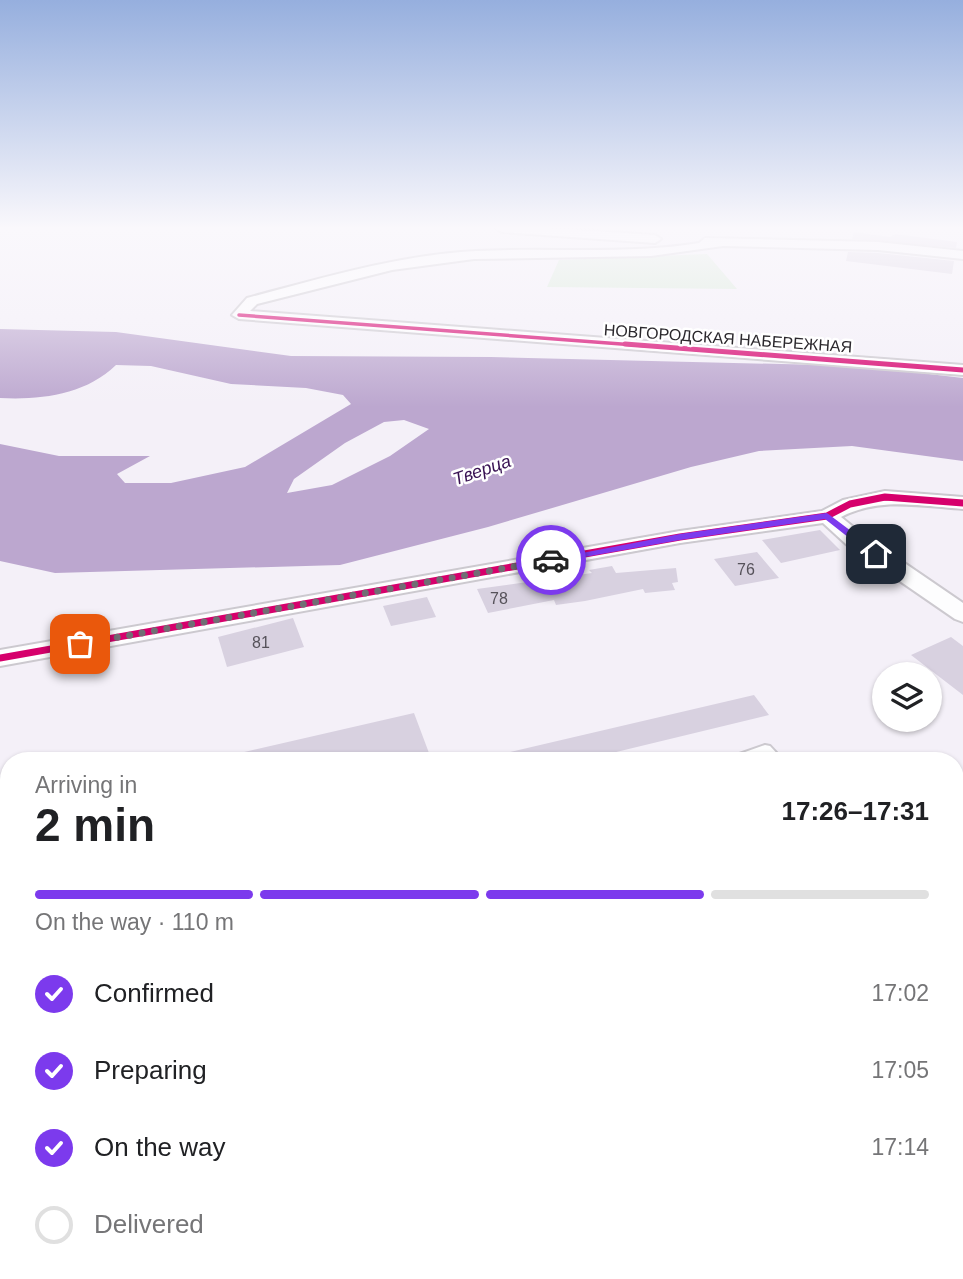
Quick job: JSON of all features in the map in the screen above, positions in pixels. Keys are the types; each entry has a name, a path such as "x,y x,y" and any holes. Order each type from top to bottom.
{"street":[{"name":"НОВГОРОДСКАЯ НАБЕРЕЖНАЯ","path":"302,288 252,300 239,315 963,370"},
{"path":"0,658 680,537 827,516 850,504 885,497 963,503"},
{"path":"827,516 854,539 963,614"}],"green space":[{"path":"612,288 736,288 737,289"}],"water":[{"name":"Тверца","path":"0,329 116,332 291,356 491,357 861,366 963,378 963,461 852,446 759,451 691,467 488,527 340,565 55,573 0,561 0,444 59,456 150,456 117,474 125,483 171,483 245,467 351,404 343,395 306,388 231,384 151,366 116,365 91,383 62,394 0,398","holes":["404,420 429,429 390,456 332,485 287,493 294,479 345,443 384,422"]}],"building":[{"path":"820,530 840,550 781,563 762,540"},
{"path":"757,552 779,578 735,586 714,559"},
{"path":"612,566 616,573 676,568 678,582 672,583 675,590 645,593 643,589 585,601 556,605 554,600 488,613 477,589 592,573 589,570"},
{"path":"427,597 436,617 391,626 383,606"},
{"path":"293,618 304,647 227,667 218,637"},
{"path":"951,637 963,646 963,695 942,679 942,662 920,662 911,655"},
{"path":"754,695 769,715 616,752 510,752"},
{"path":"414,713 429,752 244,752"}],"cycle path":[{"path":"239,315 963,370"},
{"path":"0,658 680,537 827,516 850,504 885,497 963,503"}],"way so far":[{"path":"80,644 551,560"}],"route":[{"path":"551,560 680,537 827,516 876,554"}]}
